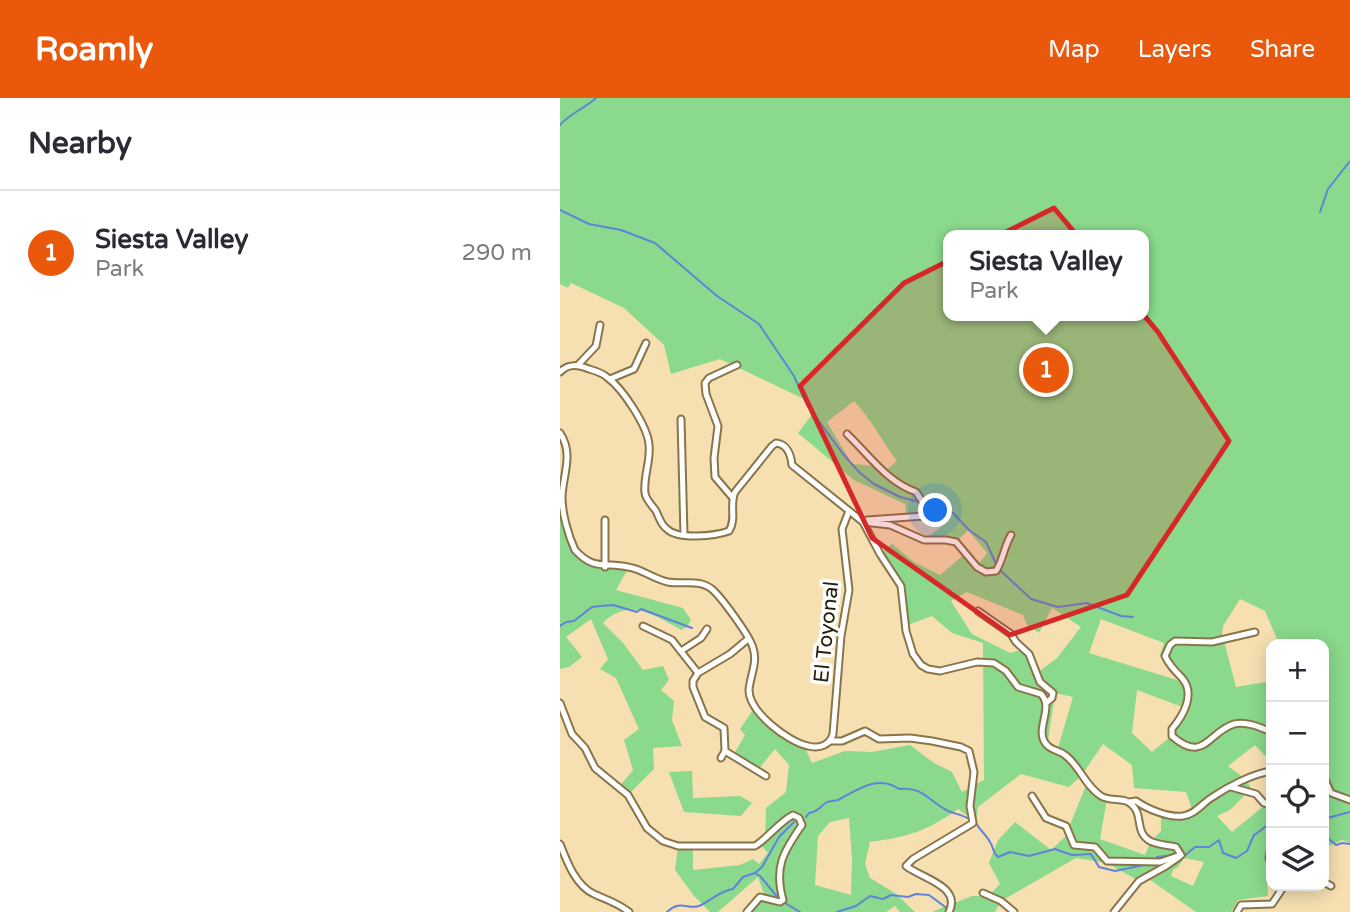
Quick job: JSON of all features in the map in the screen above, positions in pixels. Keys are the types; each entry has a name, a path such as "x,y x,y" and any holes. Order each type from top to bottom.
{"street":[{"path":"578,365 596,346 600,325"},
{"path":"610,379 634,369 646,343"},
{"path":"560,372 566,366 578,365 610,379 638,414 648,436 650,446 646,497 667,530 684,535 712,535 729,531 734,521 732,497 716,477 714,458 719,426 706,394 705,383 709,378 737,365"},
{"path":"681,419 684,535"},
{"path":"560,433 568,453 562,496 570,538 580,555 600,566 629,566 664,581 706,585 724,603 753,646 754,660 749,691 758,711 774,728 804,746 819,747 865,731 879,739 925,740 969,751 975,772 970,806 973,823 913,859 906,866 947,890 952,902 949,912"},
{"path":"847,434 892,479 903,488 916,492 924,504 924,516 863,522"},
{"path":"732,497 759,461 776,443 780,443 787,449 792,465 863,522 901,586 906,631 913,654 921,665 940,671 977,662 994,663 1006,671 1018,687 1041,694 1046,703 1042,734 1046,745 1068,757 1100,796 1136,801 1169,814 1184,816 1231,787 1266,772"},
{"name":"El Toyonal","path":"831,741 841,636 849,590 842,528 849,511"},
{"path":"605,520 605,566"},
{"path":"863,522 890,524 924,540 956,542 977,567 986,572 996,571 1004,546 1012,535"},
{"path":"978,611 1011,634 1029,654 1038,678 1052,693 1052,698 1046,703"},
{"path":"643,626 672,640 698,673"},
{"path":"681,651 701,638 707,629"},
{"path":"1255,632 1212,642 1175,641 1170,645 1165,656 1175,672 1185,681 1188,690 1188,700 1181,718 1172,729 1172,736 1188,747 1202,746 1234,724 1252,724 1266,730"},
{"path":"721,758 725,751 724,728 705,717 693,687 694,681 698,673 730,654 748,639"},
{"path":"560,703 572,734 585,748 595,768 628,795 647,828 663,841 678,846 755,846 782,821 793,816 799,818 802,825 783,854 779,869 783,900 780,902 760,897 747,912"},
{"path":"725,751 766,776"},
{"path":"1231,787 1256,794 1266,804"},
{"path":"1329,789 1331,793 1350,800"},
{"path":"1032,796 1046,818 1066,826 1074,845 1095,847 1107,861 1160,862 1181,855"},
{"path":"1130,802 1136,811 1141,834 1156,844 1176,847 1181,855"},
{"path":"560,844 573,873 584,888 610,899 629,912"},
{"path":"1114,911 1139,881 1174,862 1181,855"},
{"path":"1237,912 1241,905 1272,904 1276,891"},
{"path":"983,894 1001,901 1014,912"}],"highlighted area":[{"path":"1054,208 1158,332 1229,441 1127,595 1010,635 872,538 800,386 904,283"}],"green space":[{"path":"560,98 1350,98 1350,843 1342,840 1329,846 1329,639 1277,639 1265,611 1240,599 1223,626 1222,633 1236,687 1266,682 1266,757 1255,745 1228,766 1245,779 1251,789 1230,810 1217,816 1232,832 1266,804 1265,857 1268,896 1238,900 1231,912 1196,912 1146,877 1139,881 1107,863 1076,858 1001,901 995,912 932,912 972,896 988,896 1000,884 989,863 998,840 1015,822 1051,850 1065,837 1087,783 1107,799 1100,839 1145,855 1151,841 1161,831 1161,811 1184,816 1193,812 1186,792 1134,788 1132,765 1103,744 1081,776 1069,787 1021,774 978,807 976,822 958,809 917,832 870,842 865,864 870,878 895,893 915,912 900,912 895,906 886,912 747,912 760,897 765,897 758,877 718,912 710,912 675,870 678,846 693,846 693,870 740,865 753,859 759,864 768,853 759,843 765,839 766,808 786,792 789,765 775,749 757,771 733,756 745,735 740,729 755,707 764,719 804,746 812,763 845,751 872,752 910,745 934,763 952,772 962,792 984,780 983,643 952,633 932,616 905,626 902,589 880,554 892,544 914,562 940,575 966,553 977,566 987,553 968,530 956,542 924,540 950,520 924,516 907,518 905,504 854,480 798,433 811,416 806,400 720,359 671,374 664,345 624,308 571,283 568,288 560,284","holes":["854,401 897,461 884,472 877,466 852,464 827,422","967,592 1023,615 1027,625 1039,633 1052,608 1081,627 1057,658 1037,673 1032,659 1021,650 1010,653 972,634 951,601","1101,619 1164,643 1160,655 1180,681 1089,653","1137,690 1185,708 1170,737 1152,752 1132,733","1055,693 1073,697 1058,748 1048,741","849,818 852,858 851,895 815,885 818,836 830,822","1184,858 1204,862 1193,886 1171,876"]},
{"path":"560,517 565,517 575,550 600,566 629,567 616,590 683,608 691,620 687,627 681,630 651,614 632,610 613,615 603,623 623,643 643,670 663,666 669,680 661,690 674,701 672,720 682,746 653,748 654,769 628,795 619,787 633,770 624,740 639,729 616,678 600,669 608,659 591,619 566,637 582,657 569,667 560,669"},
{"path":"692,771 693,798 740,796 752,803 741,816 684,812 669,772"}],"waterway":[{"path":"560,125 596,98"},
{"path":"1320,212 1328,189 1350,161"},
{"path":"560,210 589,224 621,230 655,243 717,296 759,324 794,376 807,405 860,473 874,484 900,497 919,502"},
{"path":"924,504 944,506"},
{"path":"950,510 970,531 986,542 996,564"},
{"path":"1000,570 1031,599 1058,607 1087,603 1121,616 1133,617"},
{"path":"560,626 574,621 592,607 613,605 637,612 641,609 692,628"},
{"path":"806,817 827,802 838,800 868,785 883,783 920,792 948,811 969,819"},
{"path":"1329,818 1350,812"},
{"path":"667,912 680,905 699,906 733,889 743,877 762,867 779,837 794,822"},
{"path":"976,823 998,857 1010,852 1029,856 1055,849 1072,855 1091,854 1099,867 1115,871 1144,865"},
{"path":"1183,857 1195,847 1209,847 1219,840 1223,853 1236,858 1247,851 1254,835 1266,827"},
{"path":"1329,839 1336,845 1350,844"},
{"path":"1157,857 1174,855"},
{"path":"755,873 779,899"},
{"path":"837,912 856,906 870,896 883,899 891,895 908,897 916,894 929,895 948,909"},
{"path":"785,903 800,912"}],"place":[{"name":"Siesta Valley","path":"1046,370"}]}
